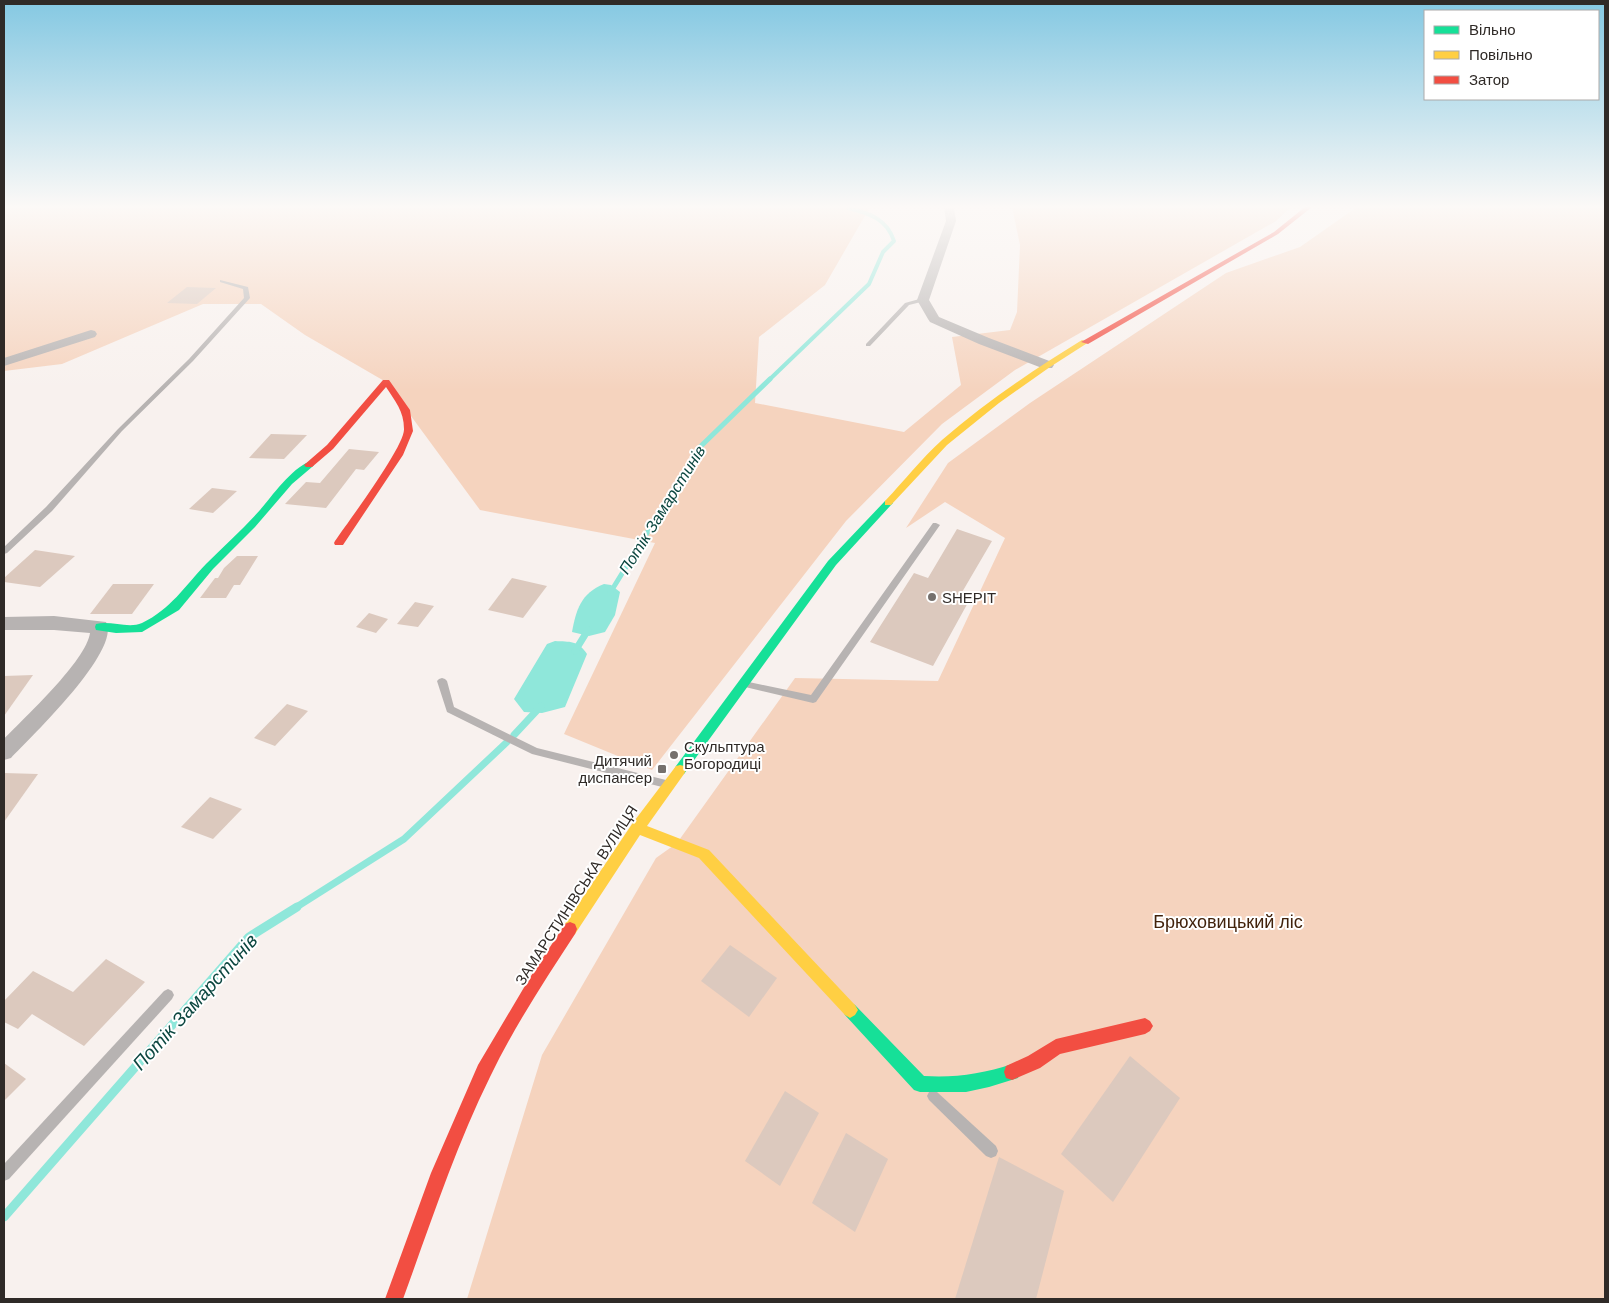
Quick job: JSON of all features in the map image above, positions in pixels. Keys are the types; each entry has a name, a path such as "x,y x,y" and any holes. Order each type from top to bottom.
{"main road":[{"name":"ЗАМАРСТИНІВСЬКА ВУЛИЦЯ","path":"394,1299 440,1173 484,1071 534,984 668,784 832,563 944,442 996,401 1047,365 1213,268"},
{"path":"100,627 116,629 142,628 176,607 209,567 252,525 288,482 330,447 386,382 406,410 409,431 393,462 339,543"},
{"path":"637,828 704,854 920,1084 942,1087 992,1079 1038,1061 1054,1047 1145,1026"}],"street":[{"path":"934,268 923,300 934,318 984,341 1047,365"},
{"path":"4,362 90,334"},
{"path":"4,622 54,623 100,627 98,642 70,683 4,752"}],"lane":[{"path":"4,551 49,509 120,430 191,360 247,298 246,288 222,282"},
{"path":"868,345 907,304 923,300"},
{"path":"742,683 814,700 936,525"},
{"path":"442,681 450,709 535,751 668,784"},
{"path":"4,1174 168,995"},
{"path":"920,1084 991,1151"}],"green space":[{"path":"4,268 835,268 825,285 759,337 755,403 904,432 961,385 952,337 1010,330 1017,312 1019,268 1194,268 1015,370 942,424 846,521 652,770 564,734 655,543 480,510 386,382 305,335 261,304 203,304 62,364 4,371"},
{"name":"Брюховицький ліс","path":"1241,268 1605,268 1605,1299 467,1299 542,1055 656,858 677,843 795,678 938,681 1005,538 945,502 906,528 948,463 1030,403 1226,273"}],"water":[{"path":"604,584 611,585 620,592 615,615 605,632 589,636 572,632 575,616 585,597"},
{"path":"555,641 577,644 587,654 565,707 542,713 524,712 514,699 547,644"}],"building":[{"path":"187,287 216,288 197,304 167,303"},
{"path":"271,434 307,435 284,459 249,458"},
{"path":"349,449 379,452 364,470 356,469 326,508 285,504 306,482 320,483"},
{"path":"212,488 237,491 213,513 189,509"},
{"name":"SHEPIT","path":"957,529 992,541 961,594 970,599 933,666 870,642 914,573 928,578"},
{"path":"35,550 75,556 40,587 4,582 4,578"},
{"path":"237,556 258,556 240,585 234,585 226,598 200,598 215,578 218,578 224,568"},
{"path":"512,578 547,586 523,618 488,610"},
{"path":"113,584 154,584 132,614 90,614"},
{"path":"415,602 434,606 418,627 397,624"},
{"path":"369,613 388,619 376,633 356,627"},
{"path":"33,675 4,716 4,676"},
{"path":"287,704 308,711 275,746 254,738"},
{"path":"4,773 38,774 4,822"},
{"path":"210,797 242,809 213,839 181,827"},
{"path":"730,945 777,978 749,1017 701,981"},
{"path":"106,959 145,982 84,1046 32,1014 18,1029 4,1022 4,1001 33,971 73,992"},
{"path":"1130,1056 1180,1098 1113,1202 1061,1154"},
{"path":"4,1063 26,1079 4,1101"},
{"path":"785,1091 819,1113 780,1186 745,1161"},
{"path":"846,1133 888,1159 855,1232 812,1203"},
{"path":"999,1157 1064,1191 1036,1299 955,1299"}],"waterway":[{"name":"Потік Замарстинів","path":"769,380 869,284 876,268"},
{"name":"Потік Замарстинів","path":"610,593 700,447 770,379"},
{"name":"Потік Замарстинів","path":"575,651 588,630"},
{"name":"Потік Замарстинів","path":"514,735 541,706"},
{"name":"Потік Замарстинів","path":"295,908 404,839 507,742"},
{"name":"Потік Замарстинів","path":"4,1217 249,937 297,907"}],"traffic: fast":[{"path":"100,627 116,629 142,628 175,607 209,567 252,525 289,482 309,465"},
{"path":"680,770 832,563 888,503"},
{"path":"850,1010 920,1084 966,1084 1012,1072"}],"traffic: slow":[{"path":"888,503 944,443 996,401 1047,365 1085,342"},
{"path":"570,929 624,847 680,770"},
{"path":"637,828 704,854 850,1010"}],"traffic: jam":[{"path":"1085,342 1215,268"},
{"path":"309,465 330,447 386,382 406,410 409,431 398,455 339,543"},
{"path":"394,1299 440,1173 484,1071 534,984 570,929"},
{"path":"1012,1072 1034,1062 1056,1047 1145,1026"}],"place":[{"name":"SHEPIT","path":"932,597"},
{"name":"Скульптура Богородиці","path":"674,755"},
{"name":"Дитячий диспансер","path":"662,769"}]}
